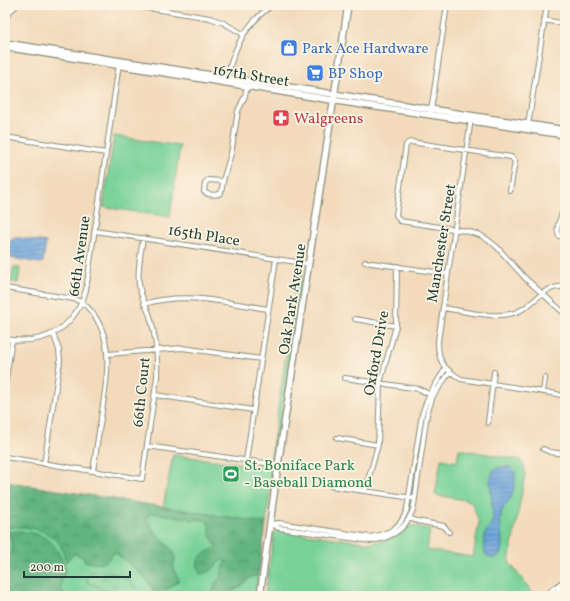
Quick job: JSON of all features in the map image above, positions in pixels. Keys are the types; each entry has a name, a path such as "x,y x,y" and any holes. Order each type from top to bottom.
{"main road":[{"name":"Oak Park Avenue","path":"260,596 278,465 348,5"},
{"name":"167th Street","path":"5,43 226,83 471,118 528,127 565,135"},
{"name":"167th Street","path":"5,47 228,77 335,98"},
{"name":"167th Street","path":"528,127 565,130"}],"street":[{"path":"5,20 9,12 17,5"},
{"path":"130,5 210,18 224,23 243,34"},
{"path":"226,83 233,55 243,34 256,18 271,5"},
{"path":"431,112 447,5"},
{"path":"528,127 547,5"},
{"path":"5,8 9,12"},
{"path":"544,20 565,24"},
{"name":"66th Avenue","path":"93,471 107,376 108,354 101,327 92,311 82,302 86,290 120,63"},
{"path":"223,181 208,180 205,184 205,193 221,194 223,181 231,154 238,111 245,96 247,86"},
{"name":"Manchester Street","path":"450,372 446,368 438,353 438,341 471,118"},
{"path":"5,137 106,153"},
{"path":"510,192 515,162 513,158 411,142 406,145 396,215 400,220 471,232 488,240 497,247 524,278 565,314"},
{"path":"565,209 560,220 558,235 565,238"},
{"name":"165th Place","path":"95,230 309,264"},
{"name":"66th Court","path":"93,471 142,479 157,377 157,349 149,315 144,304 138,280 144,238"},
{"path":"246,461 276,259"},
{"path":"365,262 448,274"},
{"name":"Oxford Drive","path":"365,491 378,445 380,383 396,326 397,266"},
{"path":"443,308 492,315 505,315 517,312 528,306 542,293 552,288 565,287"},
{"path":"5,288 74,299 82,302 75,315 66,324 53,333 40,339 26,341 5,339"},
{"path":"144,304 162,299 188,298 268,309"},
{"path":"355,319 396,326"},
{"path":"44,464 60,361 59,350 53,333"},
{"path":"5,385 12,340"},
{"path":"108,354 182,348 261,359"},
{"path":"359,538 384,535 392,531 400,523 406,513 422,414 436,382 446,368"},
{"path":"270,524 279,523 371,541 384,539 402,528 413,509 431,395 450,372 461,379 557,394 565,397"},
{"path":"488,423 494,372"},
{"path":"345,378 419,389 431,395"},
{"path":"543,392 545,378"},
{"path":"155,395 253,410"},
{"path":"419,431 424,432"},
{"path":"337,438 378,445"},
{"path":"147,446 278,465"},
{"path":"543,449 550,452 565,454"},
{"path":"5,457 93,471"},
{"path":"331,486 415,498"},
{"path":"409,518 444,526 449,532"},
{"path":"546,596 565,580"},
{"path":"553,596 565,585"}],"green space":[{"path":"114,136 180,146 170,217 103,207"},
{"path":"299,265 303,270 275,458 274,461 270,463"},
{"path":"14,267 20,268 18,283 11,282"},
{"path":"459,449 520,460 524,466 525,475 509,562 535,596 265,596 274,533 277,530 370,543 388,540 403,531 407,525 430,529 427,550 473,557 479,522 471,501 435,495 441,459 457,462"},
{"path":"173,455 267,467 273,470 255,596 5,596 5,482 163,507"},
{"path":"5,482 266,523 258,576 251,578 232,592 212,596 215,583 219,580 226,561 223,560 219,562 211,571 200,574 198,568 199,559 204,554 217,547 210,535 210,528 207,521 199,519 192,521 189,518 150,513 146,519 155,532 173,551 175,558 173,568 179,580 165,590 154,592 147,580 115,552 102,563 85,561 83,557 74,554 66,562 60,544 49,534 35,529 20,527 5,528"},
{"path":"17,531 43,537 56,549 65,567 61,588 66,596 5,596 5,555 9,554 12,549 12,542 8,532"},
{"path":"96,571 114,573 126,578 143,596 116,596 88,583 87,579 91,573"}],"water":[{"path":"12,238 46,242 43,262 40,263 5,257"},
{"path":"501,467 510,467 515,472 515,482 512,496 503,508 501,515 502,545 500,555 493,559 485,554 484,544 485,534 493,517 490,481 493,470"}],"place":[{"name":"Park Ace Hardware","path":"289,48"},
{"name":"BP Shop","path":"315,73"},
{"name":"Walgreens","path":"281,118"},
{"name":"St. Boniface Park - Baseball Diamond","path":"231,474"}]}
